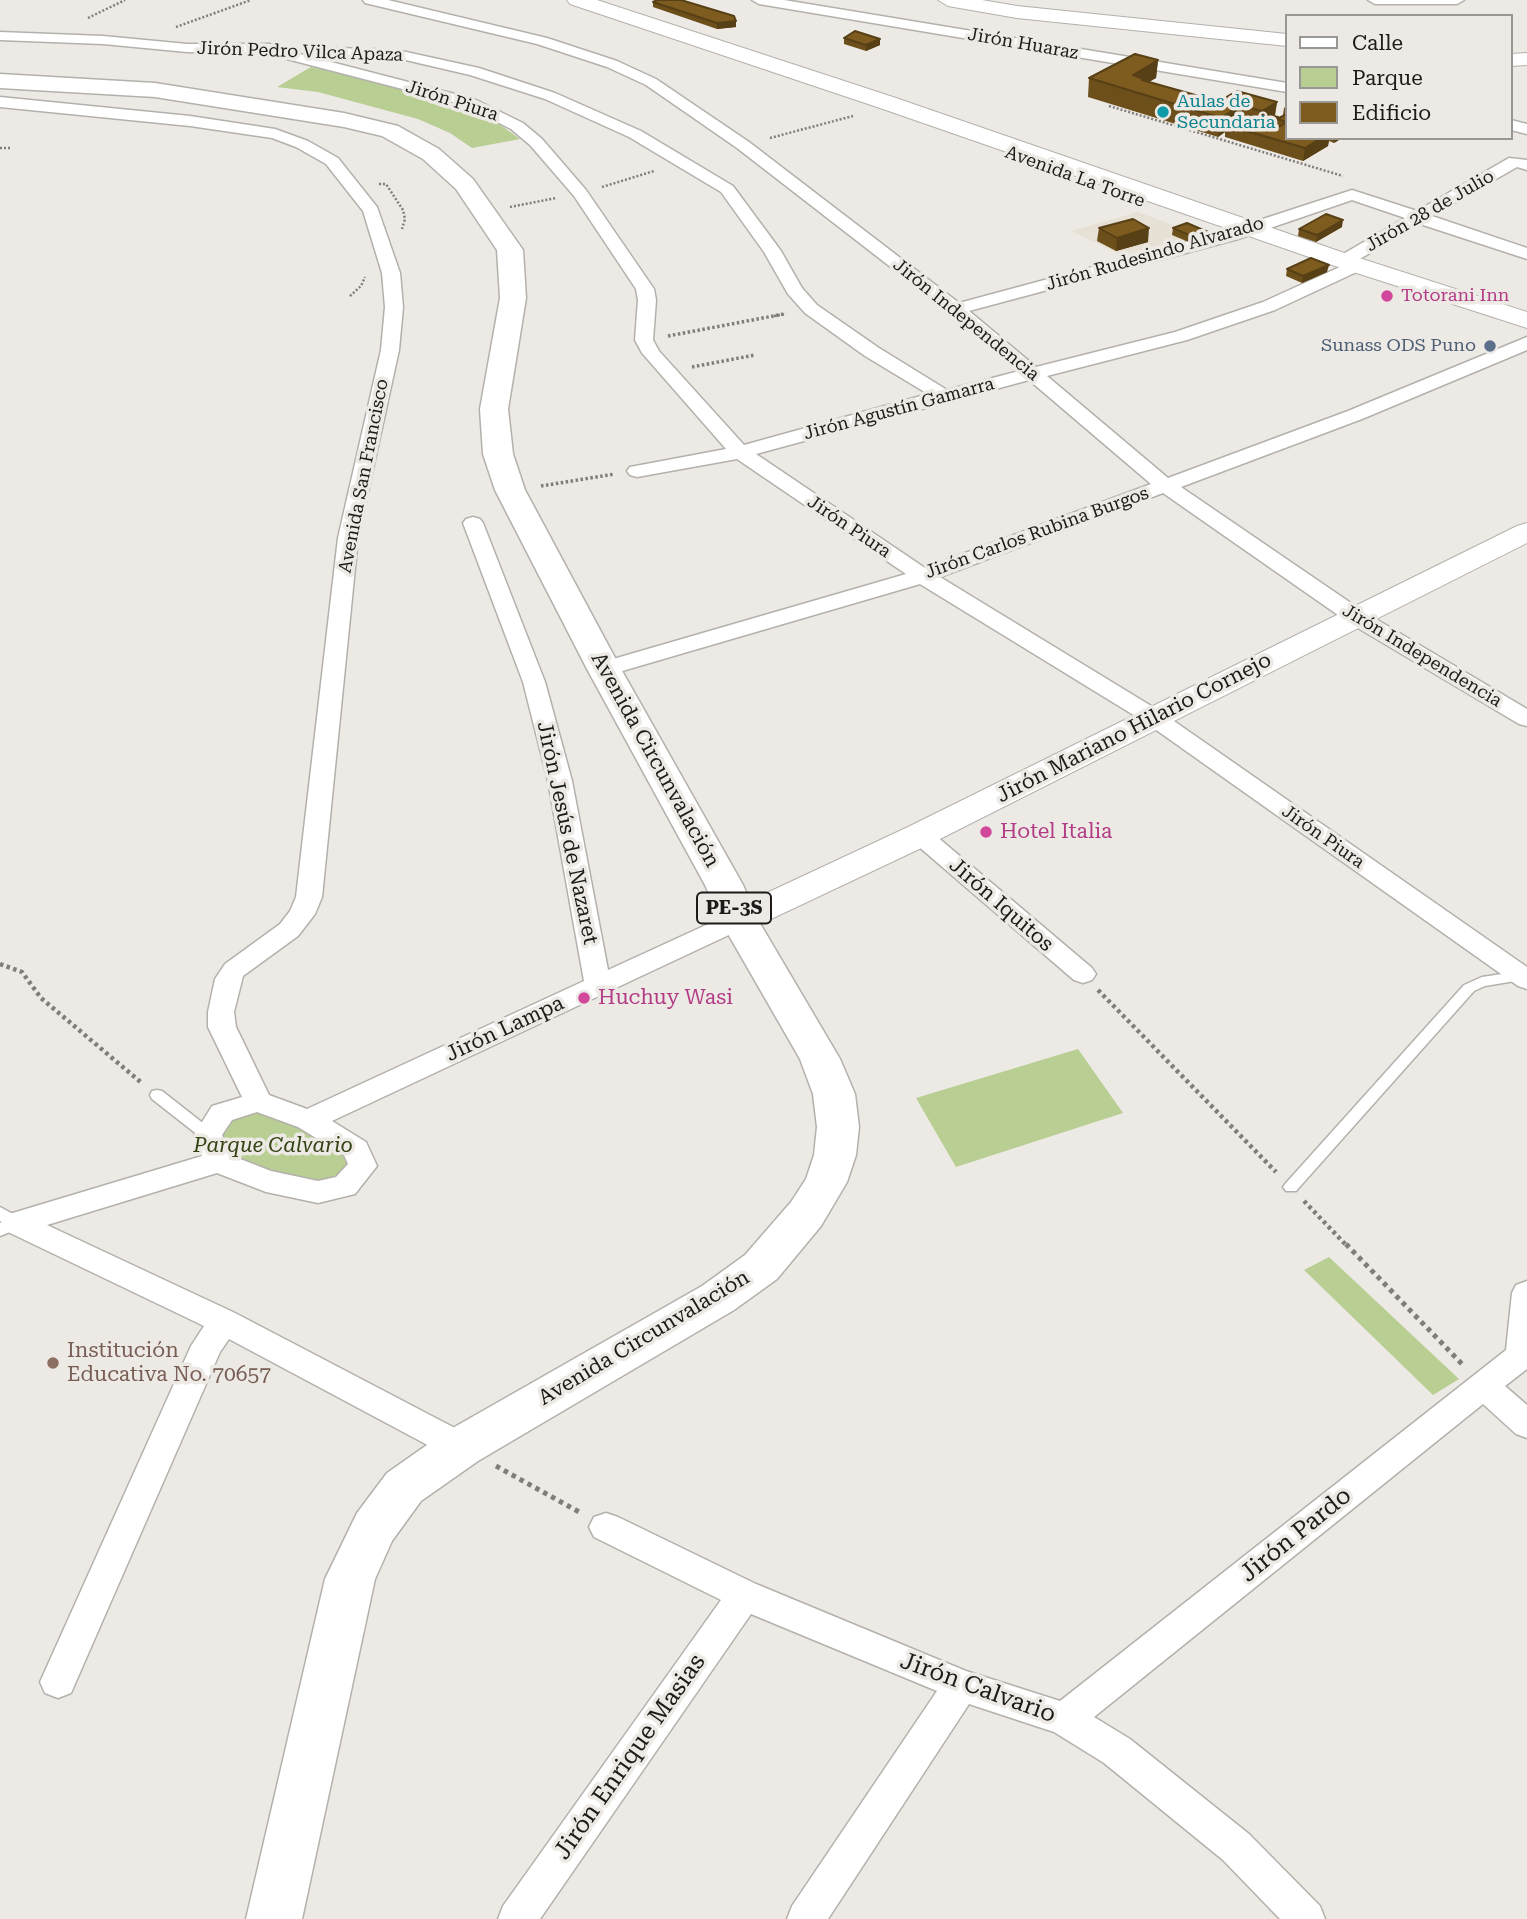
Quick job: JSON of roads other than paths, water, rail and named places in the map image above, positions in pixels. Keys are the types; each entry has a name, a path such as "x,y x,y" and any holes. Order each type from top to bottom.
{"highway":[{"name":"Avenida Circunvalación","path":"0,81 155,90 311,113 390,131 431,154 465,184 510,250 513,298 494,409 498,454 510,491 604,669 724,885 739,920 820,1059 834,1094 838,1127 835,1155 826,1182 784,1243 761,1267 718,1298 461,1447 404,1487 374,1528 350,1579 274,1919"}],"main road":[{"path":"948,0 1017,12 1286,40"},
{"name":"Avenida La Torre","path":"582,1 625,17 642,27 1348,267 1527,333"},
{"name":"Avenida La Torre","path":"1348,267 1527,320"},
{"name":"Jirón Mariano Hilario Cornejo","path":"739,920 920,835 1527,532"}],"street":[{"name":"Jirón Independencia","path":"370,0 542,41 612,64 651,82 743,145 956,309 1166,486 1356,617 1527,719"},
{"name":"Jirón Huaraz","path":"759,0 1286,88"},
{"path":"995,0 1017,12"},
{"path":"1379,1 1457,0"},
{"name":"Jirón Pedro Vilca Apaza","path":"0,36 103,40 187,48 253,46 397,54 459,67 550,96 635,134 727,189 778,259 794,290 811,309 862,345 944,396"},
{"name":"Jirón Piura","path":"253,46 446,96 490,110 517,126 536,142 580,193 645,289 647,300 644,340 667,372 740,452 923,576 1153,717 1524,978"},
{"name":"Avenida San Francisco","path":"0,102 179,119 275,134 295,141 332,161 371,211 391,273 394,307 390,350 348,538 309,897 302,914 289,930 234,970 223,997 222,1027 258,1102"},
{"name":"Jirón 28 de Julio","path":"1348,267 1419,218 1521,163"},
{"name":"Jirón Rudesindo Alvarado","path":"956,309 1242,231 1352,195 1388,207"},
{"path":"1388,207 1410,196"},
{"path":"1388,207 1527,254"},
{"name":"Jirón Agustín Gamarra","path":"637,471 740,452 1213,326 1269,306 1348,267"},
{"name":"Jirón Carlos Rubina Burgos","path":"604,669 923,576 1355,415 1527,344"},
{"name":"Jirón Jesús de Nazaret","path":"473,523 534,682 560,781 598,986"},
{"name":"Jirón Iquitos","path":"920,835 1083,974"},
{"name":"Jirón Lampa","path":"308,1120 739,920"},
{"path":"5,1222 218,1162 266,1181 318,1192 345,1186 363,1166 356,1149 308,1120 258,1102 222,1113 208,1135 218,1162"},
{"path":"5,1222 224,1321 461,1447"},
{"path":"1524,1353 1527,1293"},
{"path":"58,1682 207,1346 224,1321"},
{"name":"Jirón Pardo","path":"1065,1719 1524,1353"},
{"path":"1484,1386 1527,1425"},
{"name":"Jirón Calvario","path":"606,1527 744,1595 961,1685 1065,1719 1117,1751 1236,1847 1306,1919"},
{"name":"Jirón Enrique Masias","path":"517,1919 744,1595"},
{"path":"806,1919 961,1685"}],"lane":[{"path":"1291,1187 1469,988 1482,982 1524,978"},
{"path":"157,1096 208,1135"}],"place":[{"name":"Aulas de Secundaria","path":"1163,112"},
{"name":"Totorani Inn","path":"1387,296"},
{"name":"Sunass ODS Puno","path":"1490,346"},
{"name":"Hotel Italia","path":"986,832"},
{"name":"Huchuy Wasi","path":"584,998"},
{"name":"Institución Educativa No. 70657","path":"53,1363"}],"park label":[{"name":"Parque Calvario","path":"273,1146"}]}
